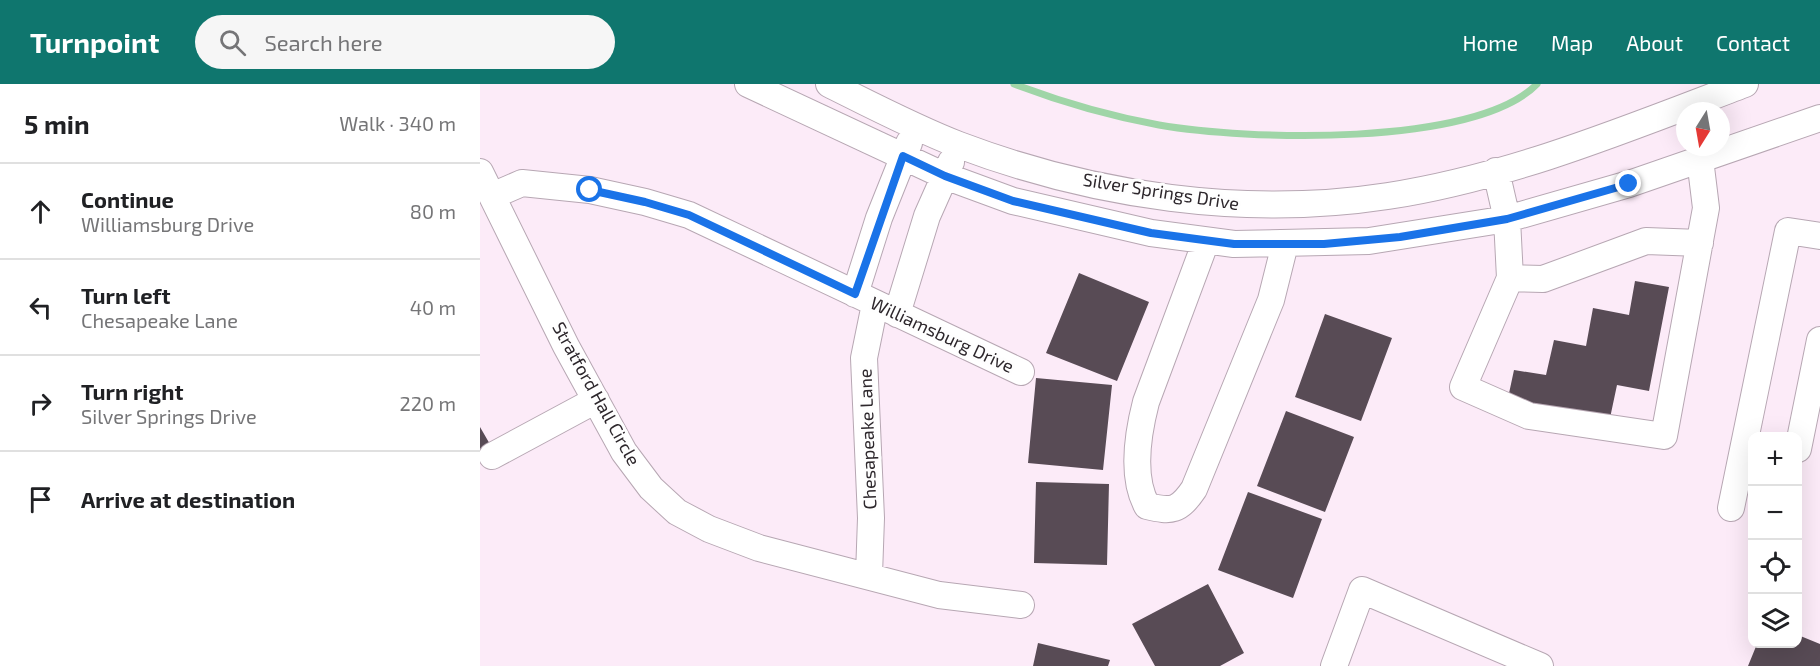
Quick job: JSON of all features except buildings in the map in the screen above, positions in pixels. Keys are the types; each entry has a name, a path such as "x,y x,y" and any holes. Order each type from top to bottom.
{"street":[{"name":"Silver Springs Drive","path":"748,84 945,176 1013,201 1151,233 1234,244 1369,241 1507,219 1573,202 1820,118"},
{"name":"Silver Springs Drive","path":"829,84 958,144 1039,170 1124,189 1208,202 1257,206 1301,205 1389,196 1496,171 1616,133 1744,84"},
{"name":"Chesapeake Lane","path":"869,575 871,518 864,358 903,156 916,126"},
{"name":"Chesapeake Lane","path":"875,304 927,216 958,144"},
{"path":"1496,171 1507,219 1510,278 1463,387 1529,416 1664,436 1706,208 1700,159"},
{"name":"Stratford Hall Circle","path":"480,172 566,346 624,452 651,488 677,512 709,529 759,548 939,595 1021,605"},
{"name":"Williamsburg Drive","path":"492,196 522,183 590,190 645,202 689,215 1021,372"},
{"path":"1206,241 1146,402 1140,427 1139,491 1147,506 1166,511 1183,505 1194,489 1271,300 1291,244 1301,205"},
{"path":"1731,508 1788,231 1820,236"},
{"path":"1510,278 1543,279 1647,241 1700,243"},
{"path":"1801,432 1820,340"},
{"path":"492,456 596,400"},
{"path":"1334,666 1362,590 1540,666"}],"waterway":[{"path":"1014,84 1086,108 1159,125 1245,134 1300,135 1357,134 1413,129 1464,120 1506,105 1537,84"}],"route":[{"path":"590,190 645,202 689,215 748,244 818,274 855,294 879,218 903,156 945,176 1013,201 1151,233 1234,244 1324,244 1369,241 1473,226 1573,202 1629,184"}]}
